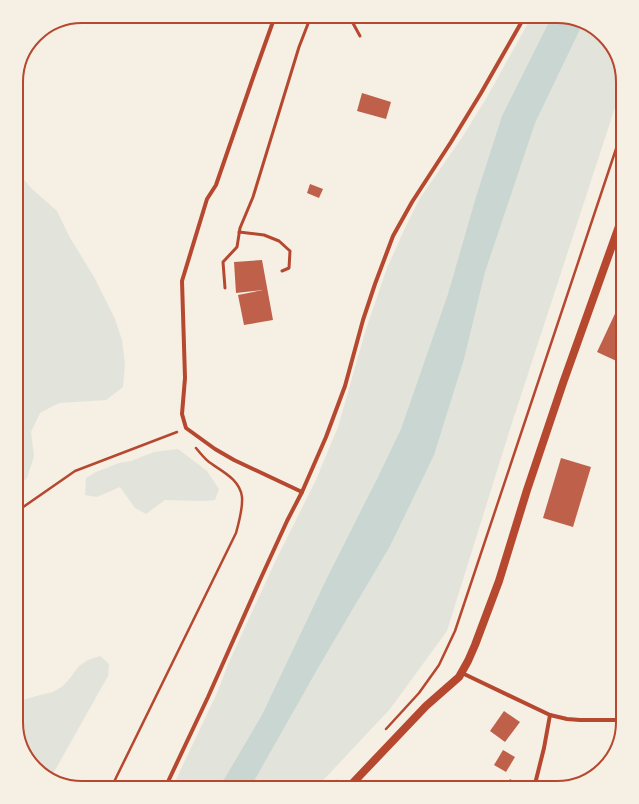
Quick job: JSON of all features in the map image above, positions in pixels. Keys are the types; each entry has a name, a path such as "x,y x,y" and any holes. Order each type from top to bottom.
{"main road":[{"path":"355,781 426,706 458,678 475,645 499,581 563,383 616,235"}],"street":[{"path":"272,23 216,185 207,199 182,281 185,378 182,414 187,429 215,449 234,460 302,492"},
{"path":"168,781 208,697 287,521 302,492 333,420 345,386 373,290 393,236 412,202 452,142 483,91 521,23"},
{"path":"462,672 550,715 580,720 616,720"},
{"path":"536,781 550,715"}],"lane":[{"path":"225,288 223,262 237,247 240,228 253,197 299,47 309,23"},
{"path":"353,23 360,36"},
{"path":"239,232 264,235 279,241 290,251 289,268 282,270"}],"path":[{"path":"383,732 420,693 439,665 455,631 616,149"},
{"path":"23,507 75,471 187,429 191,440 200,453 233,480 240,489 242,497 239,518 236,533 231,545 114,781"},
{"path":"338,781 342,777"}],"shaded area":[{"path":"528,23 561,23 572,25 586,31 596,38 606,49 615,71 616,104 511,426 447,631 390,709 323,781 175,781 217,693 229,662 275,562 315,482 338,427 366,329 387,268 405,228 420,198 463,136 487,97"},
{"path":"548,23 561,23 580,29 535,123 485,272 464,359 434,455 390,546 322,661 254,781 223,781 262,715 327,578 401,429 448,294 476,197 502,116"},
{"path":"23,178 32,189 57,211 69,236 94,277 115,319 122,340 125,364 123,387 106,400 59,403 40,413 31,432 34,456 27,478 23,482"},
{"path":"178,449 207,471 219,489 215,500 165,500 146,514 135,508 120,487 97,497 85,495 86,478 96,472 154,452"},
{"path":"100,656 109,664 108,676 53,773 43,766 33,755 25,737 23,700 53,692 63,686 78,667 88,660"}],"building":[{"path":"362,93 391,102 386,119 357,111"},
{"path":"310,184 323,189 319,198 307,193"},
{"path":"262,260 273,320 244,325 238,295 263,290 236,293 234,262"},
{"path":"616,312 616,361 597,352"},
{"path":"561,458 591,467 573,527 543,518"},
{"path":"504,711 520,722 505,742 490,731"},
{"path":"503,750 515,757 506,772 494,765"}]}
